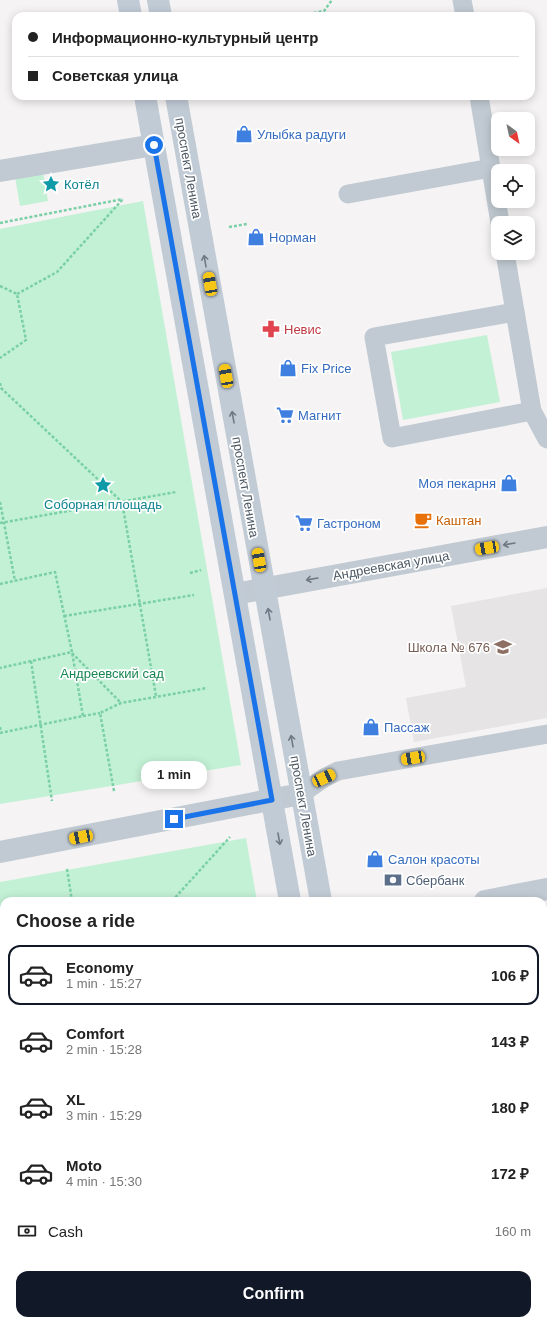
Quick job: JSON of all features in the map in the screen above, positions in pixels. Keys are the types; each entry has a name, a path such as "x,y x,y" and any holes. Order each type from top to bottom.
{"main road":[{"path":"128,0 130,12"},
{"path":"158,0 160,12"},
{"path":"146,100 289,897"},
{"name":"проспект Ленина","path":"177,100 320,897"}],"street":[{"path":"0,172 154,145"},
{"name":"Андреевская улица","path":"235,594 547,537"},
{"path":"0,852 301,794"},
{"path":"506,897 547,889"}],"lane":[{"path":"462,0 464,12"},
{"path":"348,194 491,168 480,100"},
{"path":"506,260 532,411 547,438"},
{"path":"515,312 374,337 392,438 532,411"},
{"path":"301,794 324,778 338,771 547,734"}],"path":[{"path":"319,12 324,11 332,0"},
{"path":"0,223 123,199 57,272 17,294"},
{"path":"229,228 247,224"},
{"path":"0,286 17,294"},
{"path":"0,358 26,340 17,294"},
{"path":"0,382 1,388 122,502 156,696"},
{"path":"0,523 176,492"},
{"path":"0,502 15,581"},
{"path":"0,584 55,572 72,652 83,716"},
{"path":"64,616 140,602 194,595"},
{"path":"0,668 72,652"},
{"path":"72,652 121,703"},
{"path":"31,661 52,801"},
{"path":"0,727 0,733 100,713 121,703 207,688"},
{"path":"100,713 114,791"},
{"path":"176,897 232,835"},
{"path":"66,864 71,897"}],"shaded area":[{"name":"Школа № 676","path":"547,588 547,718 414,742 406,698 466,687 451,606"}],"green space":[{"path":"43,172 48,201 20,206 15,177"},
{"name":"Андреевский сад","path":"143,201 241,765 0,804 0,229"},
{"path":"487,335 500,402 403,420 391,352"},
{"path":"246,838 256,897 0,897 0,882"}],"place":[{"name":"Улыбка радуги","path":"244,134"},
{"name":"Котёл","path":"51,184"},
{"name":"Норман","path":"256,237"},
{"name":"Невис","path":"271,329"},
{"name":"Fix Price","path":"288,368"},
{"name":"Магнит","path":"285,415"},
{"name":"Моя пекарня","path":"509,483"},
{"name":"Соборная площадь","path":"103,485"},
{"name":"Каштан","path":"423,520"},
{"name":"Гастроном","path":"304,523"},
{"name":"Школа № 676","path":"503,647"},
{"name":"Пассаж","path":"371,727"},
{"name":"Салон красоты","path":"375,859"},
{"name":"Сбербанк","path":"393,880"}],"route":[{"path":"154,145 272,800 174,819"}]}
